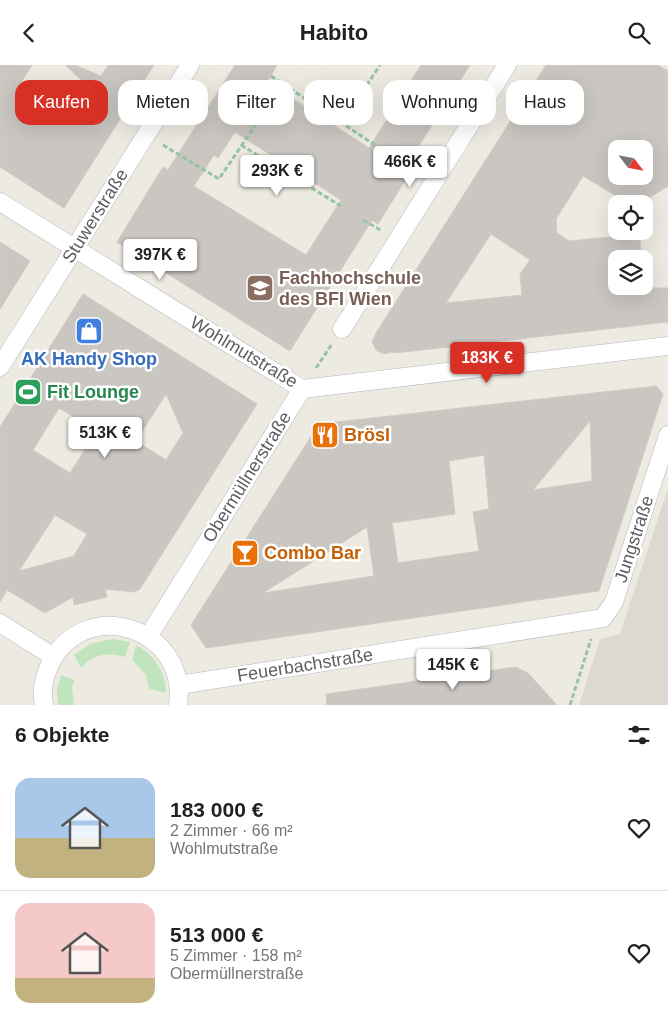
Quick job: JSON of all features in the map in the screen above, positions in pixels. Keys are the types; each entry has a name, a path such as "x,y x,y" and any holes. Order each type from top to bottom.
{"street":[{"name":"Stuwerstraße","path":"0,367 190,65"},
{"path":"342,329 507,65"},
{"name":"Wohlmutstraße","path":"0,202 302,389 668,346"},
{"name":"Obermüllnerstraße","path":"148,637 302,389"},
{"name":"Jungstraße","path":"602,617 614,602 668,435"},
{"name":"Feuerbachstraße","path":"178,685 602,617"},
{"path":"0,623 54,657"},
{"path":"44,705 43,686 54,657 73,638 102,626 124,627 148,637 167,655 176,673 178,705"}],"path":[{"path":"370,80 380,65"},
{"path":"271,76 277,80"},
{"path":"146,135 219,179 255,125"},
{"path":"345,125 378,147"},
{"path":"241,145 341,206"},
{"path":"302,389 342,329"},
{"path":"570,705 602,617"}],"shaded area":[{"path":"668,488 668,705 579,705 600,639 620,634"}],"green space":[{"path":"113,639 130,642 125,657 101,655 81,668 74,655 92,643"},
{"path":"136,645 158,665 164,678 166,693 149,689 146,675 132,660"},
{"path":"61,675 75,680 72,687 74,705 58,705 57,690"}],"building":[{"path":"0,65 32,65 23,80 15,80 15,125 108,125 108,80 82,80 65,65 75,65 101,76 108,65 154,65 145,80 118,80 118,122 64,208 0,167"},
{"path":"235,65 277,65 268,80 225,80"},
{"path":"421,65 470,65 461,80 412,80"},
{"path":"546,65 658,65 668,71 668,186 653,195 614,195 583,176 556,219 557,233 569,241 608,237 608,240 640,240 641,250 608,250 608,295 653,295 653,288 668,288 668,322 385,354 377,351 372,342 508,125 584,125 584,80 536,80","holes":["491,234 530,260 520,274 522,295 446,303"]},
{"path":"218,92 218,125 294,125 294,99 304,106 304,125 333,125 369,148 383,125 432,125 403,171 409,174 378,224 372,220 290,351 117,242 163,167 168,170 197,125 208,125 208,107","holes":["235,132 341,200 306,255 194,186 214,155 218,158"]},
{"path":"0,242 30,261 0,309"},
{"path":"83,294 257,404 140,589 134,592 105,589 107,597 74,605 73,597 45,613 7,590 0,602 0,427","holes":["166,394 183,433 166,460 136,441","59,408 97,431 70,473 33,450","55,515 87,534 74,556 19,571"]},
{"path":"656,386 663,394 599,591 206,648 191,625 319,424","holes":["590,421 592,481 533,490","484,455 489,509 473,512 479,551 398,563 392,523 455,514 449,461","367,527 374,576 263,593"]},
{"path":"515,667 528,673 557,705 327,705 326,694"}],"place":[{"name":"Fachhochschule des BFI Wien","path":"260,288"},
{"name":"AK Handy Shop","path":"89,331"},
{"name":"Fit Lounge","path":"28,392"},
{"name":"Brösl","path":"325,435"},
{"name":"Combo Bar","path":"245,553"}]}
